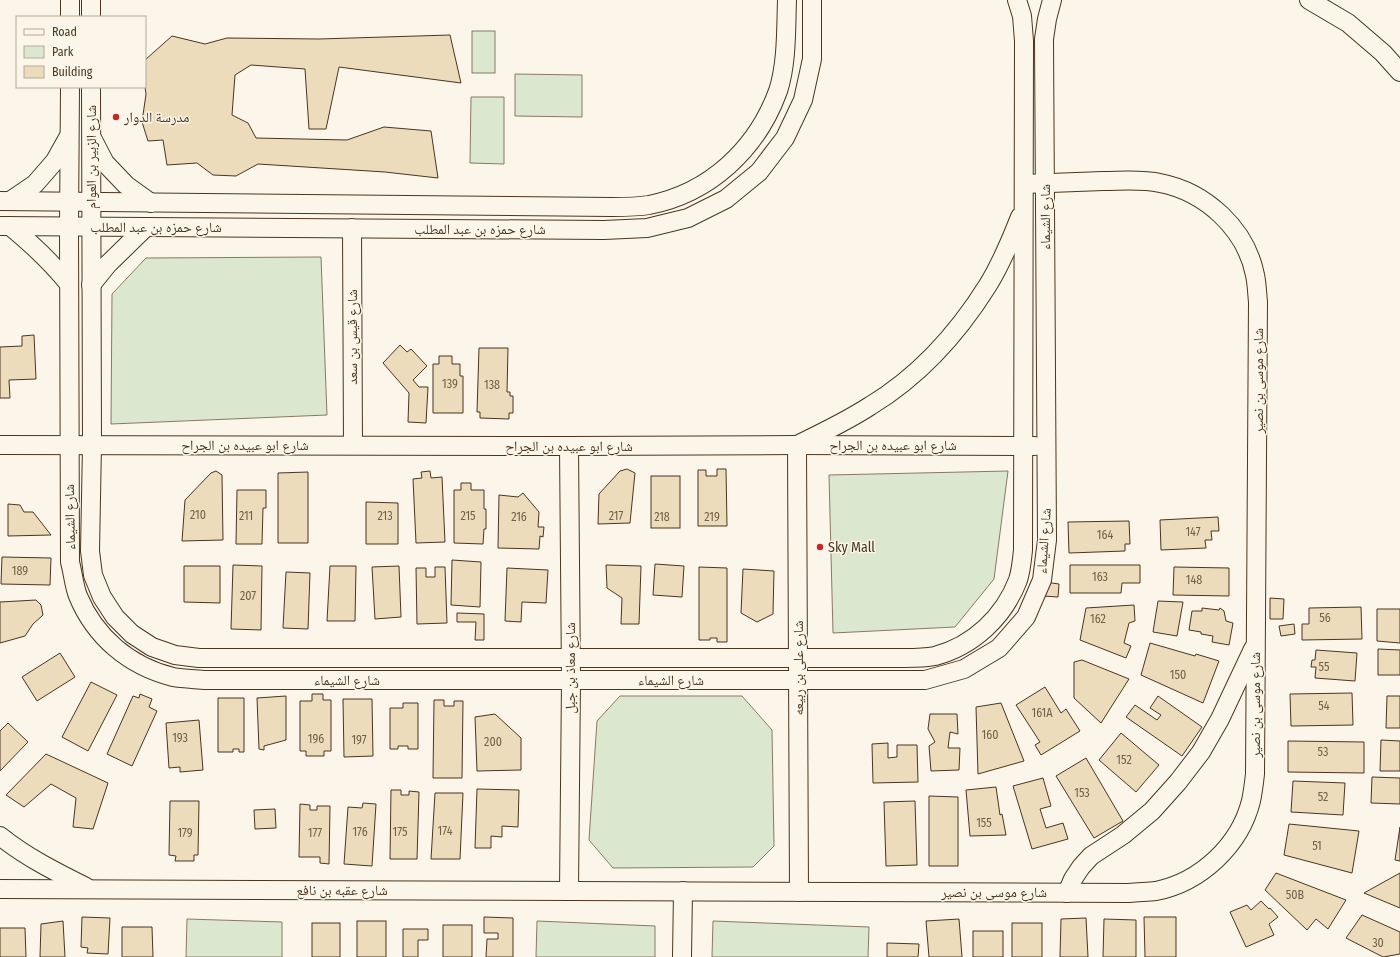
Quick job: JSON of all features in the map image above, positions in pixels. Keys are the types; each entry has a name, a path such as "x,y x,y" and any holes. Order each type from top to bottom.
{"street":[{"path":"70,0 70,16"},
{"path":"91,0 91,16"},
{"name":"شارع حمزه بن عبد المطلب","path":"5,201 612,208 648,205 684,194 715,177 742,153 764,124 778,90 785,55 787,0"},
{"name":"شارع الشيماء","path":"91,226 92,446 90,551 93,575 102,597 115,618 132,634 152,647 175,655 199,658 904,658 934,656 962,646 986,629 1006,606 1018,579 1023,550 1024,41 1022,16 1018,0"},
{"name":"شارع الشيماء","path":"69,226 70,562 78,595 93,624 115,648 142,667 174,677 206,680 925,680 964,669 999,648 1026,617 1042,580 1047,540 1044,39 1052,0"},
{"path":"1309,0 1348,23 1383,53 1400,72"},
{"name":"شارع حمزه بن عبد المطلب","path":"5,226 625,229 647,228 688,218 726,199 759,172 785,138 803,100 812,58 813,1"},
{"name":"شارع الزبير بن العوام","path":"69,226 70,88"},
{"name":"شارع الزبير بن العوام","path":"91,88 91,226"},
{"path":"5,201 35,184 55,161 70,134"},
{"path":"91,136 105,162 126,185 151,203"},
{"name":"شارع موسى بن نصير","path":"683,891 1129,893 1156,891 1183,882 1206,868 1226,850 1241,827 1251,801 1255,774 1258,302 1255,274 1246,248 1231,224 1211,205 1187,191 1160,183 1132,180 1024,184"},
{"path":"797,444 834,427 871,406 905,381 936,352 964,319 988,284 1008,247 1024,207"},
{"path":"5,226 31,243 69,284"},
{"path":"91,285 108,264 146,227"},
{"name":"شارع قيس بن سعد","path":"352,228 353,445"},
{"name":"شارع ابو عبيده بن الجراح","path":"92,446 570,446 797,444 1046,446"},
{"name":"شارع على بن ربيعه","path":"797,444 799,892"},
{"path":"0,445 92,446"},
{"name":"شارع معاذ بن جبل","path":"569,891 570,446"},
{"path":"1067,893 1073,879 1091,856 1123,835 1152,811 1178,782 1201,752 1220,719 1256,642"},
{"path":"0,836 48,868 90,889"},
{"name":"شارع عقبه بن نافع","path":"0,889 683,891"},
{"path":"682,957 683,891"}],"green space":[{"path":"472,31 495,31 495,73 472,73"},
{"path":"515,74 582,75 582,117 515,116"},
{"path":"471,97 504,97 504,164 470,163"},
{"path":"321,257 327,415 111,424 112,294 146,258"},
{"path":"1008,471 994,579 955,627 833,633 829,475"},
{"path":"620,696 742,696 772,730 774,846 753,867 613,868 589,840 597,721"},
{"path":"187,919 282,922 282,957 186,957"},
{"path":"537,921 655,926 655,957 536,957"},
{"path":"713,921 869,927 868,957 712,957"}],"building":[{"path":"450,35 461,83 339,67 326,129 309,129 305,69 251,65 235,75 232,115 248,123 256,138 347,140 384,127 431,131 438,178 385,172 258,164 236,176 213,175 197,163 167,165 163,140 148,141 142,122 146,94 146,59 172,36 205,44 227,38 319,39"},
{"path":"34,335 36,379 9,380 10,398 0,398 0,347 22,346 22,336"},
{"path":"400,345 407,352 411,349 427,366 413,380 419,387 428,387 426,423 408,422 409,393 383,363"},
{"path":"479,348 508,348 507,392 510,392 510,396 513,396 513,413 509,413 509,419 480,418 480,412 477,412"},
{"path":"439,356 452,356 452,364 460,364 460,376 463,376 463,413 433,413 433,364 439,364"},
{"path":"627,469 635,473 630,523 598,524 599,494 620,471"},
{"path":"717,469 726,469 727,526 698,526 698,470 706,470 706,476 717,476"},
{"path":"216,471 222,475 223,540 182,541 185,500 211,473"},
{"path":"430,471 431,478 442,477 445,542 416,543 413,479 422,478 421,472"},
{"path":"308,472 308,543 278,543 278,473"},
{"path":"651,476 680,476 680,528 651,528"},
{"path":"461,483 471,483 471,490 484,490 486,529 484,529 483,544 454,543 454,490 461,490"},
{"path":"237,490 266,490 266,508 263,508 262,544 236,544"},
{"path":"523,493 539,512 538,527 544,527 543,537 540,536 539,549 498,548 499,495 518,497"},
{"path":"366,502 398,503 398,544 366,544"},
{"path":"8,504 20,505 24,512 33,512 51,535 8,536"},
{"path":"1218,517 1219,531 1211,531 1212,540 1205,540 1206,548 1161,550 1160,520"},
{"path":"1129,521 1130,544 1125,544 1125,551 1069,553 1068,522"},
{"path":"2,557 51,558 50,585 1,584"},
{"path":"452,560 481,562 480,607 451,605"},
{"path":"655,564 684,566 682,597 653,595"},
{"path":"233,565 262,566 261,630 231,629"},
{"path":"606,565 641,566 639,624 621,624 622,598 607,588"},
{"path":"1070,565 1140,565 1140,583 1122,583 1121,593 1070,593"},
{"path":"184,566 220,566 220,603 184,602"},
{"path":"330,566 356,566 355,621 327,621"},
{"path":"399,566 401,617 375,619 372,567"},
{"path":"435,567 445,567 447,623 417,624 416,568 426,568 426,577 435,577"},
{"path":"699,567 727,568 727,642 717,642 717,638 710,638 710,640 699,640"},
{"path":"1174,567 1229,568 1229,596 1173,595"},
{"path":"507,568 548,570 546,603 522,602 521,622 505,621"},
{"path":"743,569 774,571 773,614 757,622 741,613"},
{"path":"286,572 310,573 308,629 283,628"},
{"path":"1045,582 1059,584 1058,597 1043,596"},
{"path":"1270,598 1284,599 1283,619 1270,619"},
{"path":"36,600 41,605 43,615 33,624 25,636 0,643 0,602"},
{"path":"1158,601 1183,602 1177,636 1153,632"},
{"path":"1134,605 1135,621 1129,623 1124,643 1131,646 1126,658 1080,640 1086,608"},
{"path":"1361,607 1362,639 1302,640 1302,624 1309,624 1309,608"},
{"path":"1202,608 1219,610 1220,608 1224,611 1226,621 1233,623 1229,645 1212,642 1213,636 1189,630 1192,611 1202,611"},
{"path":"1377,609 1400,609 1400,643 1377,641"},
{"path":"457,613 484,614 484,640 475,640 476,622 457,622"},
{"path":"1294,624 1295,634 1281,636 1279,626"},
{"path":"1150,643 1195,656 1196,654 1219,661 1203,703 1141,675"},
{"path":"1378,649 1400,650 1400,675 1378,675"},
{"path":"1316,650 1357,653 1355,681 1315,678 1316,667 1311,667 1312,660 1315,660"},
{"path":"60,653 75,677 37,701 22,677"},
{"path":"1082,660 1129,679 1101,723 1074,698 1074,662"},
{"path":"91,682 117,695 88,751 62,737"},
{"path":"1045,687 1061,713 1066,709 1080,731 1041,755 1035,745 1040,742 1016,705"},
{"path":"1352,693 1353,725 1291,726 1290,694"},
{"path":"140,694 152,699 149,707 157,711 132,766 107,754 133,696 139,698"},
{"path":"312,694 323,694 323,700 331,700 331,751 324,751 324,756 306,756 306,751 300,751 300,701 312,701"},
{"path":"286,696 286,740 264,746 264,750 259,749 257,698"},
{"path":"1158,696 1202,727 1182,756 1126,717 1135,705 1157,720 1161,715 1150,708"},
{"path":"1387,696 1400,696 1400,728 1386,728"},
{"path":"218,698 244,698 244,752 239,752 239,749 233,749 233,752 218,752"},
{"path":"343,699 372,699 373,756 344,757"},
{"path":"434,700 444,700 444,706 454,706 454,701 463,701 462,778 433,778"},
{"path":"403,703 418,703 418,749 408,749 408,746 398,746 398,749 390,749 390,708 403,708"},
{"path":"1001,703 1024,761 978,774 976,707"},
{"path":"495,714 521,738 521,770 477,771 475,717"},
{"path":"930,714 957,714 958,734 950,732 948,748 960,748 959,770 931,771 929,746 935,742 928,729"},
{"path":"199,720 203,770 180,772 180,767 169,768 166,723"},
{"path":"8,723 28,742 0,771 0,731"},
{"path":"1121,733 1159,765 1136,792 1099,760"},
{"path":"1381,740 1400,741 1400,771 1380,771"},
{"path":"1288,741 1364,742 1364,773 1288,772"},
{"path":"888,743 888,758 897,757 897,745 917,745 918,782 873,783 872,744"},
{"path":"46,754 108,783 93,829 73,827 76,798 51,784 24,807 6,795"},
{"path":"1086,758 1123,821 1094,838 1056,776"},
{"path":"1372,777 1400,778 1400,804 1371,803"},
{"path":"1043,778 1051,806 1040,809 1046,828 1063,823 1068,839 1032,849 1013,786"},
{"path":"1293,781 1345,783 1343,815 1291,812"},
{"path":"996,787 1000,815 1002,814 1006,835 970,836 966,790"},
{"path":"477,789 519,790 518,827 502,826 502,837 491,836 491,848 475,848"},
{"path":"391,790 401,790 401,795 409,795 409,791 419,792 417,859 390,859"},
{"path":"435,793 463,793 460,859 431,859"},
{"path":"929,796 958,797 958,866 929,866"},
{"path":"170,801 199,801 198,855 194,855 194,861 175,861 176,856 169,855"},
{"path":"915,801 917,865 886,866 884,802"},
{"path":"363,803 376,804 372,866 344,864 348,807 362,808"},
{"path":"300,804 310,805 310,810 317,810 317,806 330,806 329,864 320,863 320,857 299,857"},
{"path":"275,809 276,828 255,829 254,810"},
{"path":"1289,824 1359,831 1352,873 1284,855"},
{"path":"1400,827 1400,861 1395,860"},
{"path":"1276,873 1346,900 1328,929 1316,919 1307,930 1265,890"},
{"path":"1400,873 1400,908 1364,893"},
{"path":"1261,901 1278,917 1269,924 1274,935 1246,947 1230,912 1247,905 1251,910"},
{"path":"1362,915 1400,932 1400,954 1383,957 1346,938"},
{"path":"82,917 110,918 108,954 87,953 88,948 81,947"},
{"path":"484,917 513,918 513,957 486,957 487,939 498,939 498,933 484,933"},
{"path":"1144,917 1176,917 1176,957 1145,957"},
{"path":"1086,918 1088,957 1060,957 1061,919"},
{"path":"959,919 962,957 929,957 926,921"},
{"path":"1104,919 1136,920 1136,957 1103,957"},
{"path":"63,921 65,957 40,957 41,924"},
{"path":"357,921 386,921 386,957 357,957"},
{"path":"312,923 340,923 340,957 312,957"},
{"path":"1012,923 1042,923 1042,957 1012,957"},
{"path":"443,925 472,925 472,957 443,957"},
{"path":"122,927 152,927 153,957 122,957"},
{"path":"0,928 25,928 26,957 0,957"},
{"path":"403,929 428,929 428,940 418,940 418,957 403,957"},
{"path":"973,931 1003,931 1003,957 973,957"},
{"path":"887,943 919,944 918,957 887,957"}],"place":[{"name":"مدرسة الدوار","path":"116,117"},
{"name":"Sky Mall","path":"820,547"}]}
